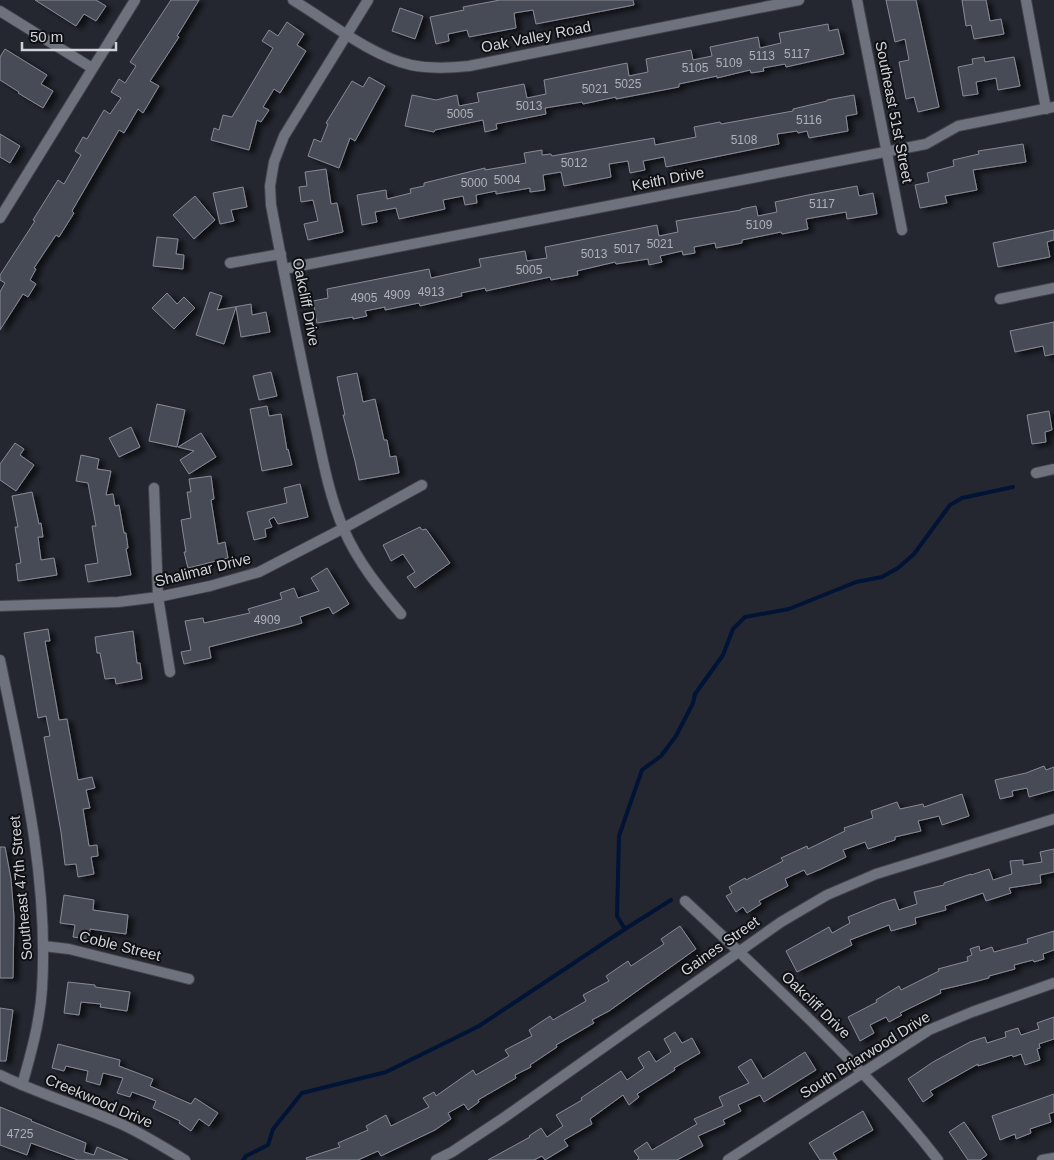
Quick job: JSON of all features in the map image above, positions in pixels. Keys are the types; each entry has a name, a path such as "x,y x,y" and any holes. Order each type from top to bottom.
{"street":[{"path":"0,218 4,204 135,0"},
{"name":"Oak Valley Road","path":"293,0 388,58 424,67 453,67 478,64 799,0"},
{"name":"Oakcliff Drive","path":"368,0 284,136 274,162 270,186 271,205 330,491 344,528 371,578 401,614"},
{"name":"Southeast 51st Street","path":"857,0 902,230"},
{"path":"1026,0 1050,108"},
{"path":"0,11 92,68"},
{"name":"Keith Drive","path":"284,269 926,144 958,126 1050,108"},
{"path":"230,263 281,254"},
{"path":"1000,299 1054,288"},
{"path":"1036,474 1054,469"},
{"name":"Shalimar Drive","path":"0,606 118,602 158,597 210,586 259,572 422,485"},
{"path":"154,488 158,597 170,672"},
{"name":"Southeast 47th Street","path":"0,660 29,806 38,876 43,946 42,991 31,1055 22,1085"},
{"name":"Gaines Street","path":"436,1160 452,1152 502,1119 740,951 797,912 827,895 876,874 1054,819"},
{"name":"Oakcliff Drive","path":"685,900 740,951 863,1072 902,1115 938,1160"},
{"name":"Coble Street","path":"43,946 69,949 189,979"},
{"name":"South Briarwood Drive","path":"728,1160 929,1030 972,1012 1054,983"},
{"name":"Creekwood Drive","path":"0,1075 123,1125 185,1160"},
{"path":"1042,1160 1054,1158"}],"building":[{"path":"35,0 96,0 106,6 96,21 84,14 76,26"},
{"path":"171,0 199,0 177,36 179,37 150,81 159,86 143,113 138,109 124,133 119,130 72,211 74,213 59,237 56,235 34,268 36,269 30,280 36,284 28,297 23,294 0,330 0,292 5,283 0,280 0,275 35,221 33,220 58,180 64,184 81,155 75,151 83,137 87,139 104,110 110,114 121,98 111,92 119,79 125,83 136,66 130,62"},
{"path":"500,0 633,0 634,5 536,24 533,10 514,13 516,28 469,37 467,30 448,34 449,41 436,44 430,17 464,10 463,7"},
{"path":"886,0 916,0 939,107 918,112 914,97 906,99 899,62 909,60 905,39 895,42"},
{"path":"962,0 986,0 990,21 1001,19 1004,34 974,39 971,25 966,26"},
{"path":"400,8 423,16 415,39 392,31"},
{"path":"287,22 304,34 297,45 306,51 280,93 274,89 263,107 269,110 261,122 257,120 249,150 211,140 214,128 219,130 223,115 232,117 273,48 262,41 269,30 278,36"},
{"path":"828,24 829,31 838,29 844,54 786,67 785,64 763,68 764,71 751,73 750,70 717,78 717,76 679,84 679,87 616,99 616,97 583,104 582,102 545,108 546,114 496,124 497,129 485,132 483,120 435,130 434,132 405,126 412,95 436,100 457,95 459,106 479,102 477,93 524,84 527,98 546,94 544,80 627,63 629,76 648,72 646,59 691,50 693,60 712,56 710,47 758,37 760,48 781,43 779,33"},
{"path":"5,49 47,75 41,84 53,91 43,108 0,80 0,57"},
{"path":"984,57 985,62 1014,57 1020,86 998,90 996,78 976,82 978,94 963,96 958,67 973,64 972,59"},
{"path":"369,77 385,86 355,141 350,138 339,168 308,156 314,139 321,142 328,124 326,123 352,81 363,87"},
{"path":"854,95 857,114 846,116 848,131 809,138 807,131 777,134 779,144 666,167 664,157 643,161 645,170 630,173 628,161 609,164 611,177 564,186 561,172 543,175 545,190 530,192 530,188 496,194 496,191 476,195 477,203 465,205 463,196 443,200 445,209 399,219 396,208 375,212 377,222 362,225 357,195 386,190 387,199 411,193 410,189 424,186 424,183 485,168 485,170 526,163 524,153 542,150 542,155 551,154 552,156 654,138 655,145 696,137 694,127 793,111 793,109 827,100"},
{"path":"0,134 20,146 10,163 0,157"},
{"path":"1023,144 1026,162 973,170 977,190 945,196 947,203 920,208 915,185 929,182 927,173 954,166 953,160 979,154 978,151"},
{"path":"326,169 331,204 337,203 343,232 308,240 304,224 318,221 313,200 301,202 299,187 307,186 305,172"},
{"path":"857,186 859,196 873,193 877,214 847,219 846,212 806,219 808,229 742,240 742,243 716,248 715,243 694,247 695,253 683,255 682,251 660,256 662,262 649,265 648,259 616,264 615,262 577,271 578,275 551,280 550,277 486,291 485,288 461,293 462,296 420,306 419,303 385,310 385,307 365,311 367,316 317,323 313,301 328,298 327,289 429,269 431,278 481,267 479,259 525,251 527,261 547,258 545,247 657,225 659,236 678,232 676,221 756,206 758,216 777,212 775,202"},
{"path":"243,187 247,207 231,210 234,221 220,224 213,193"},
{"path":"195,196 215,220 194,239 173,215"},
{"path":"1054,230 1054,240 1047,242 1050,257 998,267 993,243"},
{"path":"157,237 178,239 176,254 184,255 183,269 153,266"},
{"path":"210,292 222,296 217,310 251,304 252,315 266,312 270,332 241,337 236,307 224,344 196,335"},
{"path":"167,293 177,304 184,297 195,308 174,329 152,308"},
{"path":"1054,322 1054,354 1045,356 1043,346 1015,352 1010,331"},
{"path":"271,372 277,396 259,400 253,376"},
{"path":"357,373 363,402 375,399 384,440 387,440 390,457 396,456 399,473 359,480 343,415 345,415 337,377"},
{"path":"157,404 185,410 177,447 149,441"},
{"path":"267,406 269,416 281,414 287,450 292,465 262,471 250,409"},
{"path":"1049,411 1052,430 1045,432 1046,442 1032,444 1027,415"},
{"path":"131,427 140,447 119,457 109,438"},
{"path":"201,433 216,457 189,474 180,460 194,451 178,447"},
{"path":"15,443 24,449 20,455 34,465 16,491 0,480 0,464"},
{"path":"81,455 99,459 97,469 111,471 106,495 113,494 115,506 119,505 124,533 126,533 128,548 126,549 131,575 88,582 85,565 98,563 92,526 96,526 88,483 76,481"},
{"path":"211,476 214,499 211,500 218,544 225,542 228,558 188,568 184,552 186,552 181,520 191,518 187,492 191,492 189,479"},
{"path":"300,484 308,517 278,524 274,517 269,520 272,527 265,529 266,537 254,540 247,512 287,503 284,488"},
{"path":"32,492 43,537 38,537 41,560 54,558 57,575 18,581 16,564 21,563 15,527 18,527 12,496"},
{"path":"420,527 422,530 426,529 450,563 415,588 407,577 415,572 403,554 391,561 383,545"},
{"path":"327,568 349,604 333,614 329,607 300,617 302,623 209,647 211,658 184,664 181,652 191,650 185,621 203,618 204,623 250,613 248,609 282,599 280,593 294,588 298,598 319,591 311,578"},
{"path":"48,629 50,641 45,641 59,720 67,719 78,780 92,777 95,788 86,790 90,808 83,809 89,846 97,845 98,856 91,857 94,874 78,877 76,864 65,865 44,737 50,736 46,716 38,718 24,633"},
{"path":"133,631 137,663 140,663 142,679 116,684 115,678 105,679 100,653 97,653 95,637"},
{"path":"1044,766 1046,770 1054,767 1054,790 1029,797 1027,788 1012,791 1013,796 1000,799 995,780 1026,773"},
{"path":"962,794 969,816 942,825 939,816 918,821 921,831 895,837 895,840 868,849 865,842 843,850 846,857 807,875 804,870 785,879 788,886 759,901 761,904 747,913 743,907 736,912 726,896 732,893 729,887 783,861 781,858 807,846 808,849 845,831 844,828 873,818 871,811 897,802 900,809 923,804 924,807"},
{"path":"0,847 5,847 11,879 14,917 13,978 0,978"},
{"path":"1054,849 1054,872 1040,875 1041,883 1009,888 1011,893 986,901 983,893 945,906 946,910 915,918 916,924 891,931 889,925 850,940 852,945 797,972 786,951 829,927 832,933 850,923 848,917 882,903 895,899 899,910 917,904 914,892 944,885 944,883 989,869 993,880 1012,874 1010,861 1023,860 1023,865 1042,862 1040,852"},
{"path":"64,895 94,900 93,910 128,915 126,934 90,929 89,939 73,937 75,925 60,923"},
{"path":"680,926 696,949 609,1011 592,1020 594,1023 556,1045 557,1047 530,1065 531,1067 515,1075 516,1078 478,1100 479,1102 468,1110 464,1104 448,1113 451,1119 435,1130 381,1156 378,1151 358,1160 307,1160 306,1158 340,1147 338,1143 368,1130 366,1126 386,1115 391,1126 429,1107 423,1098 434,1092 436,1096 473,1070 476,1075 509,1056 505,1050 532,1036 529,1030 550,1016 553,1020 586,1001 583,995 609,981 606,976 628,961 631,966 664,944 661,939"},
{"path":"1054,931 1054,950 1043,954 1044,959 1014,965 1015,969 989,976 989,978 940,990 941,993 900,1013 902,1015 889,1022 886,1017 870,1025 874,1033 860,1041 848,1017 877,1002 876,1000 899,986 901,990 939,971 938,969 968,961 967,957 972,955 970,949 979,946 980,951 992,947 994,952 1028,943 1027,939"},
{"path":"68,982 130,992 127,1011 100,1007 101,1004 81,1002 79,1015 64,1013"},
{"path":"0,1008 13,1010 6,1061 0,1061"},
{"path":"1054,1017 1054,1039 1039,1044 1040,1048 1037,1049 1040,1060 1025,1065 1021,1054 978,1066 978,1064 930,1091 933,1095 923,1102 908,1079 933,1062 970,1042 985,1037 987,1043 1006,1037 1005,1032 1018,1028 1021,1035 1039,1029 1037,1023"},
{"path":"675,1032 682,1043 692,1038 700,1053 674,1068 675,1070 637,1094 639,1097 629,1105 623,1095 590,1119 592,1124 564,1140 568,1146 545,1160 542,1156 534,1160 488,1160 530,1137 541,1128 547,1137 563,1126 556,1115 582,1100 581,1098 621,1071 627,1080 644,1068 638,1058 649,1051 656,1062 671,1052 664,1039"},
{"path":"58,1044 120,1060 119,1066 153,1079 150,1086 191,1104 195,1098 218,1113 209,1126 199,1119 191,1131 179,1123 180,1121 153,1108 156,1101 132,1092 130,1097 117,1093 123,1078 103,1073 100,1085 86,1081 88,1071 66,1066 64,1071 52,1068"},
{"path":"805,1052 816,1070 764,1102 760,1095 738,1105 741,1111 723,1120 725,1124 698,1136 703,1146 677,1160 637,1160 639,1158 634,1151 647,1142 652,1150 697,1124 694,1119 723,1106 719,1097 749,1083 738,1067 751,1059 763,1079"},
{"path":"1054,1094 1054,1112 1049,1114 1051,1122 1030,1129 1031,1133 1016,1139 1015,1134 1000,1140 992,1116"},
{"path":"0,1107 86,1143 84,1152 94,1155 97,1147 128,1160 78,1160 31,1143 27,1155 0,1145"},
{"path":"863,1111 873,1130 833,1153 837,1160 820,1160 809,1143"},
{"path":"964,1122 987,1155 980,1160 968,1160 949,1132"}],"waterway":[{"path":"243,1160 246,1156 268,1145 273,1129 302,1093 386,1072 479,1026 625,929 617,916 619,836 642,770 661,756 676,736 693,703 695,694 723,655 733,629 745,617 789,609 856,582 882,577 898,568 914,554 950,505 962,498 1013,487"},
{"path":"625,929 671,900"}]}
